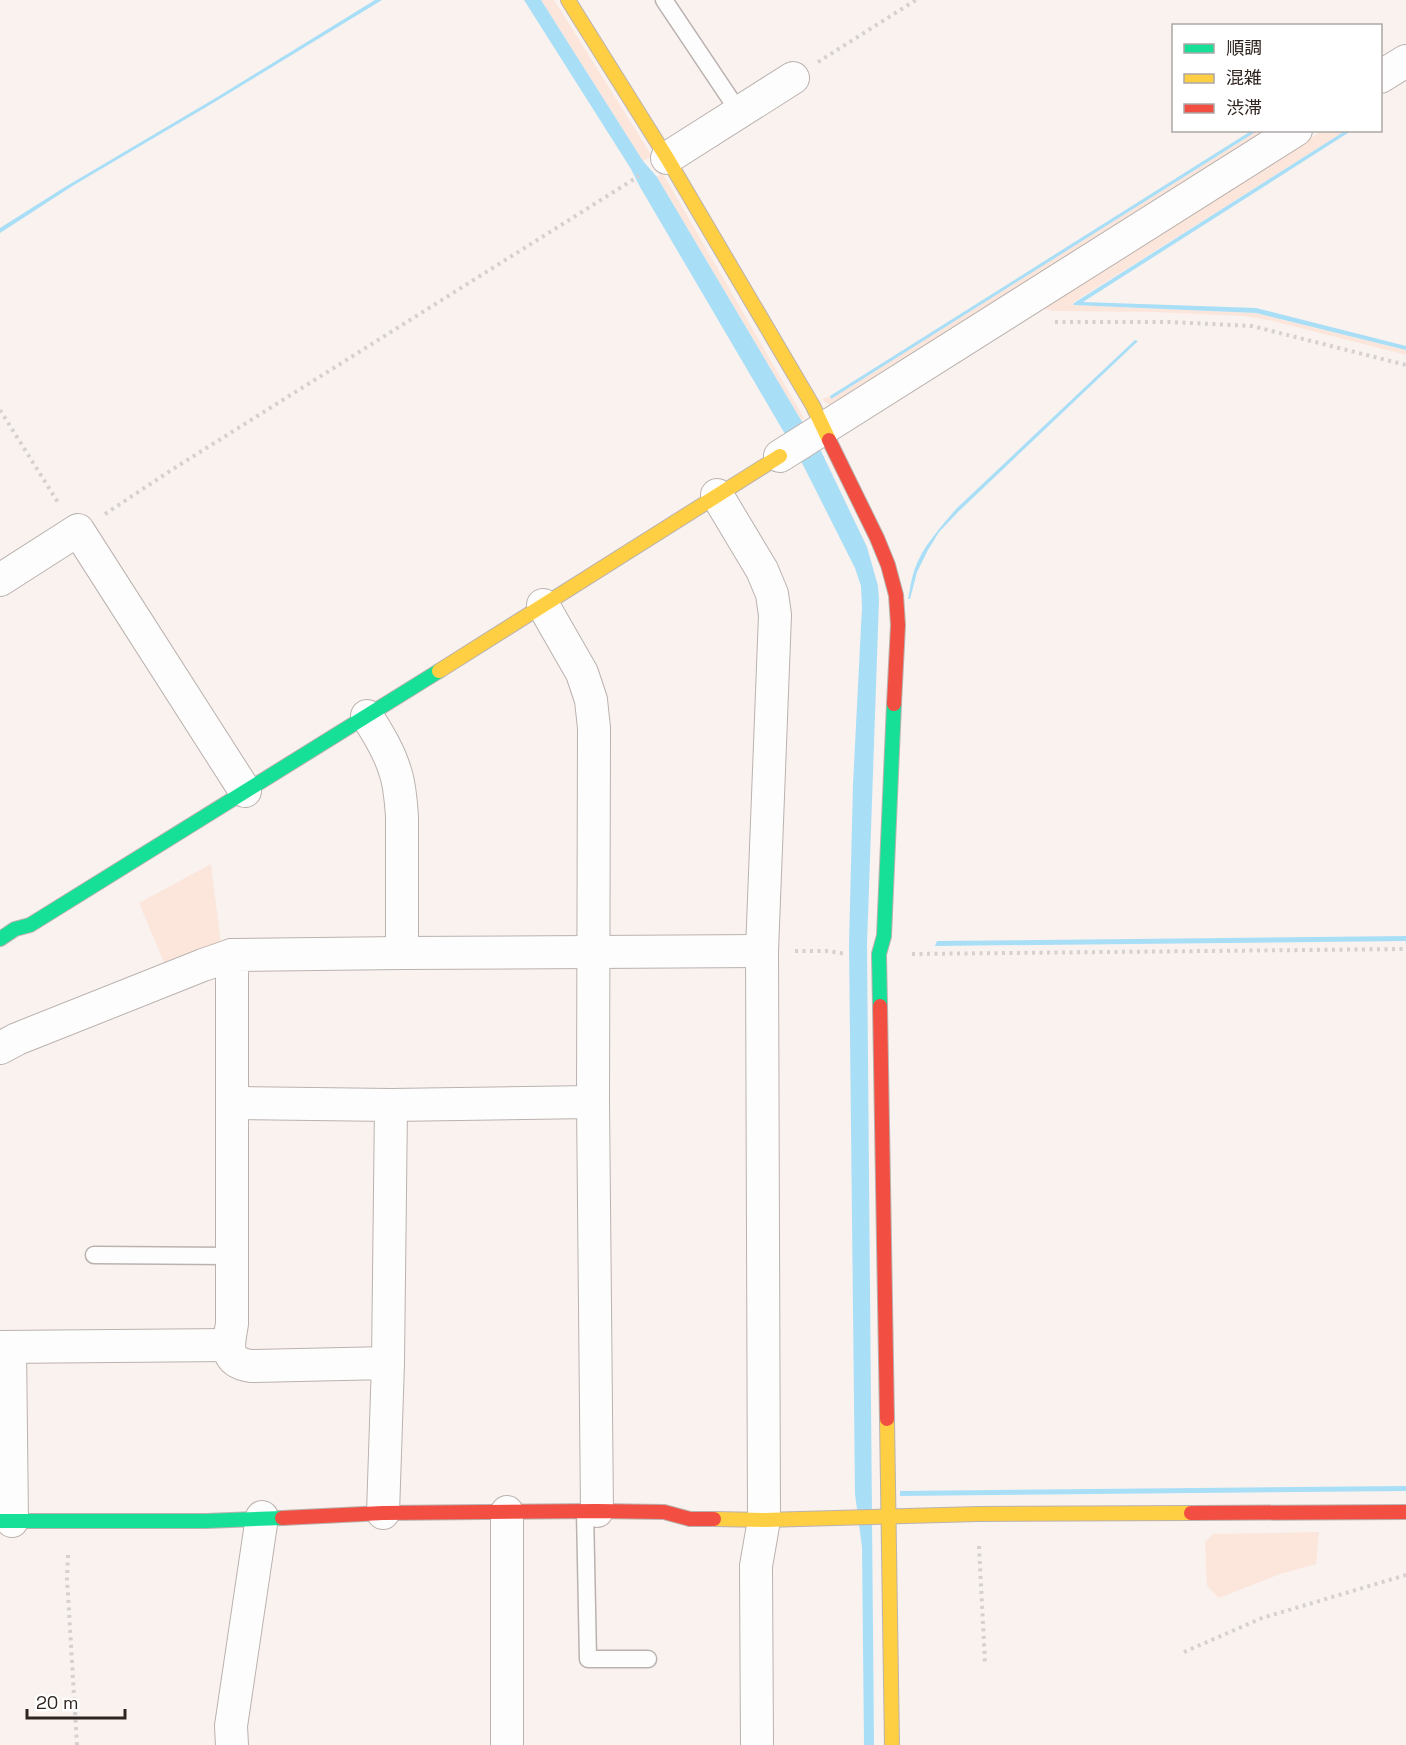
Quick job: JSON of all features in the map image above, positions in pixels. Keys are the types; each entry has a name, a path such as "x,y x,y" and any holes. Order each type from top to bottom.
{"street":[{"path":"568,0 667,158 813,406 877,538 888,565 896,595 898,626 884,936 879,954 892,1745"},
{"path":"1382,76 1406,61"},
{"path":"667,158 793,78"},
{"path":"0,939 15,929 30,925 367,716 1293,132"},
{"path":"717,495 762,570 772,594 775,615 762,951 764,1520 756,1566 757,1745"},
{"path":"0,580 78,530 245,790"},
{"path":"543,605 582,673 591,700 594,728 591,1511"},
{"path":"367,716 396,771 400,795 402,952"},
{"path":"0,1048 17,1039 232,955 762,951"},
{"path":"232,955 232,1324 228,1345 231,1356 239,1364 251,1366 388,1363"},
{"path":"232,1103 391,1105 592,1102"},
{"path":"383,1513 388,1363 391,1105"},
{"path":"228,1345 5,1347 6,1521 206,1521 383,1513 591,1511 664,1512 690,1519 764,1520 978,1515 1406,1512"},
{"path":"507,1512 507,1745"},
{"path":"232,1745 231,1726 262,1517"}],"lane":[{"path":"664,0 739,112"},
{"path":"94,1255 231,1256"},
{"path":"591,1511 588,1659 648,1659"}],"path":[{"path":"793,78 916,0"},
{"path":"0,411 78,530 667,158"},
{"path":"1053,322 1170,322 1252,326 1406,365"},
{"path":"762,951 879,954 1406,949"},
{"path":"978,1515 985,1663"},
{"path":"70,1521 67,1578 77,1745"},
{"path":"1184,1652 1262,1618 1406,1575"}],"shaded area":[{"path":"541,0 554,0 652,156 643,161"},
{"path":"1255,132 1266,132 834,404 828,404 822,399 830,396 831,398"},
{"path":"1320,132 1343,132 1074,302 1073,305 1256,313 1406,350 1406,355 1273,321 1244,316 1043,309 1049,303"},
{"path":"662,172 804,418 801,420 657,177"},
{"path":"211,864 221,944 166,967 139,903"},
{"path":"1319,1532 1316,1564 1280,1574 1219,1598 1207,1586 1205,1542 1213,1534"}],"water":[{"path":"375,0 382,0 74,185 0,233 0,228 65,187"},
{"path":"524,0 541,0 643,161 657,177 821,451 867,547 878,586 867,945 874,1745 864,1745 862,1547 855,1494 849,944 861,586 855,568 802,463 631,169"},
{"path":"1249,132 1255,132 831,399 830,396"},
{"path":"1343,132 1349,132 1083,302 1256,308 1406,346 1406,350 1256,313 1073,305"},
{"path":"1135,340 1138,341 939,532 917,572 910,599 908,599 917,562 932,538 956,509"},
{"path":"1406,936 1406,941 935,946 937,941"},
{"path":"1406,1486 1406,1491 900,1496 900,1491"}],"traffic: fast":[{"path":"0,939 15,929 30,925 439,671"},
{"path":"880,1006 879,954 884,936 894,704"},
{"path":"0,1521 206,1521 282,1518"}],"traffic: slow":[{"path":"568,0 667,158 813,406 829,440"},
{"path":"439,671 780,456"},
{"path":"887,1419 892,1745"},
{"path":"714,1519 1191,1513"}],"traffic: jam":[{"path":"829,440 877,538 888,565 896,595 898,625 894,704"},
{"path":"880,1006 887,1419"},
{"path":"282,1518 383,1513 597,1511 664,1512 690,1519 714,1519"},
{"path":"1191,1513 1406,1512"}]}
